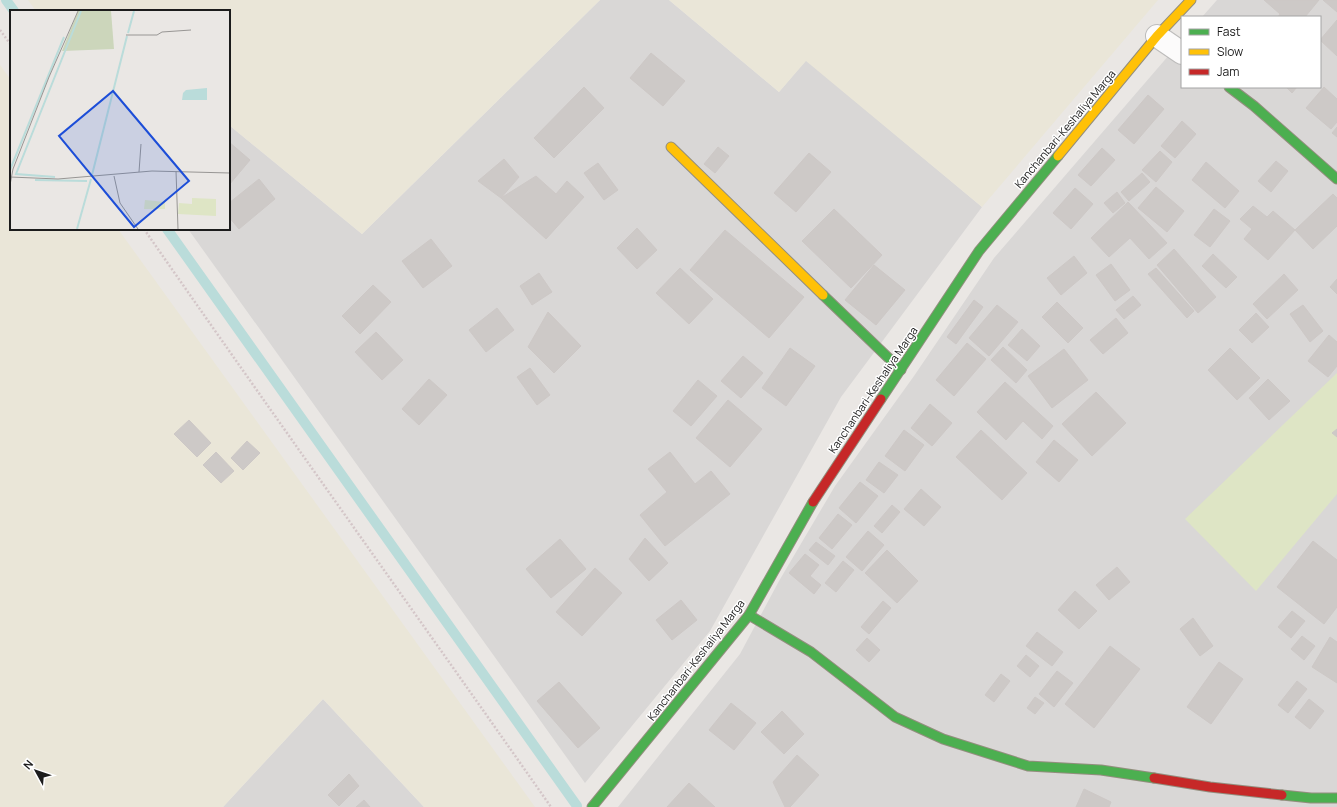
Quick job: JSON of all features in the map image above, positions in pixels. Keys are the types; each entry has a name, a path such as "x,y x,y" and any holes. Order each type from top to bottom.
{"street":[{"name":"Kanchanbari-Keshaliya Marga","path":"592,807 749,615 812,503 980,251 1157,36 1191,0"},
{"path":"1157,36 1181,51"},
{"path":"1230,88 1254,106 1337,180"},
{"path":"671,147 901,370"},
{"path":"749,615 811,652 895,717 943,739 1028,766 1101,770 1210,787 1310,798 1337,798"}],"path":[{"path":"0,30 10,44"},
{"path":"145,230 550,807"}],"shaded area":[{"path":"28,0 600,0 362,234 230,126 230,10 35,10"},
{"path":"600,0 669,0 779,92 806,60 982,207 841,397 710,631 585,783 189,230 230,230 230,126 362,234"},
{"path":"669,0 1158,0 982,207 806,61 779,92"},
{"path":"1217,0 1337,0 1337,807 618,807 740,654 779,581 835,486 914,376 994,258 1181,41 1181,88 1321,88 1321,16 1203,16"},
{"path":"0,65 10,79 10,230 119,230 535,807 424,807 323,699 223,807 0,807"},
{"path":"323,699 424,807 223,807"}],"green space":[{"path":"1337,373 1337,494 1256,591 1185,519"}],"building":[{"path":"1264,0 1319,0 1306,16 1279,16 1280,14"},
{"path":"1323,0 1337,0 1337,12"},
{"path":"1337,20 1337,56 1321,41 1321,39"},
{"path":"651,53 685,81 663,106 630,78"},
{"path":"584,87 604,108 554,158 534,138"},
{"path":"1324,87 1337,99 1337,122 1331,129 1306,108"},
{"path":"1287,88 1296,88 1292,93"},
{"path":"1148,95 1164,109 1134,144 1118,130"},
{"path":"1182,121 1196,134 1175,158 1161,146"},
{"path":"1337,127 1337,137 1332,133"},
{"path":"230,143 250,160 230,184"},
{"path":"718,147 729,156 715,173 704,164"},
{"path":"1102,148 1115,160 1091,186 1078,175"},
{"path":"1160,151 1172,162 1156,182 1142,170"},
{"path":"809,153 831,172 796,212 774,193"},
{"path":"504,159 519,177 501,198 478,181"},
{"path":"1276,161 1288,171 1271,192 1258,181"},
{"path":"1206,162 1239,191 1225,208 1192,180"},
{"path":"598,163 618,190 604,200 584,173"},
{"path":"1142,173 1150,182 1129,201 1121,192"},
{"path":"536,176 556,194 567,181 584,197 546,239 501,198"},
{"path":"259,179 275,199 239,229 230,218 230,202"},
{"path":"1156,187 1184,211 1167,232 1138,208"},
{"path":"1075,188 1093,204 1071,229 1053,213"},
{"path":"1117,192 1125,203 1113,213 1104,203"},
{"path":"1333,194 1337,198 1337,226 1313,249 1295,230"},
{"path":"1128,202 1167,243 1149,259 1130,238 1109,257 1091,238"},
{"path":"1253,206 1267,217 1273,211 1295,230 1268,260 1244,239 1252,229 1240,219"},
{"path":"834,209 882,255 851,288 802,241"},
{"path":"1214,209 1230,221 1210,247 1194,235"},
{"path":"637,228 657,250 637,269 617,248"},
{"path":"725,230 804,297 769,338 690,270"},
{"path":"431,239 452,266 423,288 402,261"},
{"path":"1174,249 1216,297 1198,313 1157,265"},
{"path":"1213,254 1237,277 1226,288 1202,266"},
{"path":"1074,256 1087,273 1061,295 1047,278"},
{"path":"1111,264 1130,290 1115,301 1096,275"},
{"path":"874,265 905,290 876,325 845,300"},
{"path":"680,268 713,299 689,324 656,293"},
{"path":"1156,268 1194,311 1187,318 1148,274"},
{"path":"539,273 552,292 532,305 520,286"},
{"path":"1284,274 1298,290 1267,319 1253,304"},
{"path":"1337,279 1337,294 1330,287"},
{"path":"373,285 391,302 360,334 342,316"},
{"path":"1133,296 1141,305 1124,319 1116,310"},
{"path":"974,300 983,307 956,344 947,337"},
{"path":"1057,302 1083,328 1068,343 1042,317"},
{"path":"997,305 1018,322 989,356 969,338"},
{"path":"1303,305 1323,331 1310,342 1290,314"},
{"path":"497,308 514,330 486,352 469,330"},
{"path":"548,312 581,346 554,373 528,347"},
{"path":"1256,313 1269,327 1252,343 1239,330"},
{"path":"1116,318 1128,333 1103,354 1090,340"},
{"path":"1022,329 1040,346 1027,361 1008,345"},
{"path":"376,332 403,360 382,380 355,352"},
{"path":"1329,335 1337,342 1337,366 1328,377 1308,361"},
{"path":"967,343 986,359 954,396 936,380"},
{"path":"1003,347 1027,370 1016,383 991,360"},
{"path":"790,348 815,366 786,406 762,388"},
{"path":"1230,348 1260,378 1237,400 1208,370"},
{"path":"1064,349 1088,380 1052,408 1028,376"},
{"path":"743,356 763,373 741,398 721,381"},
{"path":"530,368 550,395 537,405 517,377"},
{"path":"429,379 447,395 419,425 402,409"},
{"path":"1268,379 1290,401 1269,420 1249,398"},
{"path":"698,380 717,396 691,426 673,411"},
{"path":"1005,382 1053,426 1042,439 1023,421 1006,440 977,412"},
{"path":"1096,392 1126,423 1092,456 1062,424"},
{"path":"728,400 762,429 730,467 696,438"},
{"path":"930,404 952,423 932,446 911,428"},
{"path":"189,420 211,443 197,457 174,434"},
{"path":"1337,429 1337,437 1332,433"},
{"path":"904,430 924,445 905,471 885,456"},
{"path":"981,430 1027,473 1002,500 956,457"},
{"path":"1054,440 1078,460 1059,482 1036,462"},
{"path":"247,441 260,453 243,470 231,458"},
{"path":"216,452 234,471 221,483 203,465"},
{"path":"670,452 695,484 711,471 730,494 665,546 640,515 667,492 648,469"},
{"path":"879,462 898,475 884,493 866,480"},
{"path":"860,482 878,496 856,523 839,508"},
{"path":"921,489 941,507 924,526 904,509"},
{"path":"892,505 900,512 882,533 874,526"},
{"path":"838,514 852,525 832,549 819,538"},
{"path":"868,531 884,545 862,571 846,557"},
{"path":"645,538 668,563 649,581 629,559"},
{"path":"560,539 586,569 551,598 526,569"},
{"path":"1313,541 1337,560 1337,607 1324,624 1277,587"},
{"path":"816,542 835,556 828,565 809,550"},
{"path":"887,550 918,581 897,603 865,573"},
{"path":"805,554 819,565 810,576 821,585 814,594 789,573"},
{"path":"843,561 854,570 836,592 825,583"},
{"path":"1117,567 1130,582 1109,600 1096,585"},
{"path":"595,568 622,593 582,636 556,612"},
{"path":"1075,591 1097,611 1079,629 1058,610"},
{"path":"681,600 697,620 672,640 656,620"},
{"path":"883,601 891,608 869,634 861,627"},
{"path":"1292,611 1305,621 1291,638 1278,627"},
{"path":"1193,618 1213,646 1200,656 1180,629"},
{"path":"1037,632 1063,652 1052,666 1026,646"},
{"path":"1302,636 1315,646 1304,660 1291,649"},
{"path":"1330,637 1337,642 1337,683 1312,667"},
{"path":"867,638 880,650 869,662 856,650"},
{"path":"1110,646 1140,669 1094,728 1065,704"},
{"path":"1026,655 1039,666 1030,677 1017,666"},
{"path":"1219,662 1243,679 1211,724 1187,707"},
{"path":"1057,671 1073,683 1054,707 1039,694"},
{"path":"1001,674 1010,681 994,702 985,695"},
{"path":"1297,681 1307,689 1288,713 1278,705"},
{"path":"559,682 600,728 578,748 537,701"},
{"path":"1035,697 1044,703 1035,714 1027,708"},
{"path":"1309,699 1324,711 1310,729 1295,717"},
{"path":"731,703 756,723 734,750 709,730"},
{"path":"782,711 804,734 784,754 761,732"},
{"path":"797,755 819,775 790,807 785,807 773,782"},
{"path":"349,774 359,786 339,806 328,795"},
{"path":"689,783 715,807 667,807"},
{"path":"1084,789 1111,802 1109,807 1076,807"},
{"path":"364,800 370,807 356,807"}],"waterway":[{"path":"6,0 13,10"},
{"path":"168,230 577,806"}],"traffic: fast":[{"path":"1230,88 1254,106 1337,179"},
{"path":"881,399 979,251 1058,156"},
{"path":"823,295 901,370"},
{"path":"592,807 749,615 813,502"},
{"path":"749,615 811,652 895,717 943,739 1028,766 1101,770 1154,778"},
{"path":"1282,795 1311,798 1337,798"}],"traffic: slow":[{"path":"1058,156 1157,36 1191,0"},
{"path":"671,147 823,295"}],"traffic: jam":[{"path":"813,502 881,399"},
{"path":"1154,778 1210,787 1282,795"}]}
